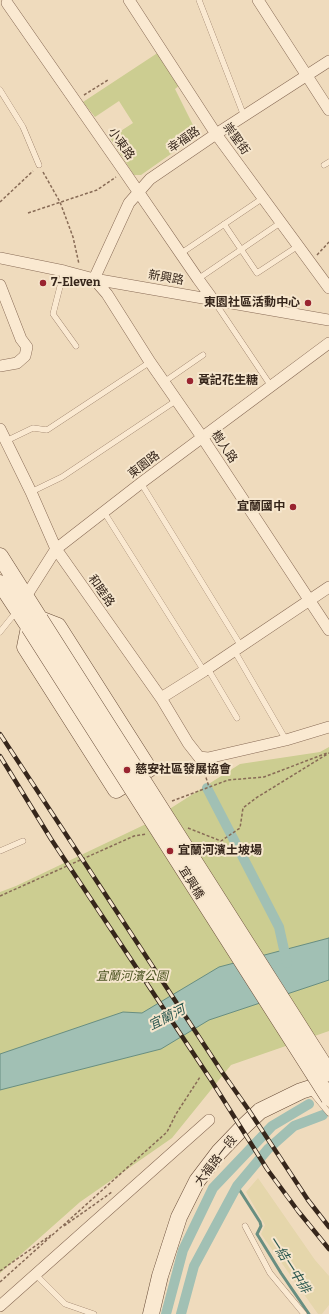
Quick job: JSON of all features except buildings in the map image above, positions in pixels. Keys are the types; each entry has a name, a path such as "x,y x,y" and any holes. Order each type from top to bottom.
{"street":[{"name":"崇聖街","path":"129,0 216,134 329,288"},
{"path":"258,0 329,110"},
{"name":"小東路","path":"9,1 75,101 214,301"},
{"name":"幸福路","path":"94,279 129,203 150,179 216,134 329,61"},
{"name":"新興路","path":"0,258 64,271 94,279 329,320"},
{"name":"樹人路","path":"94,279 106,294 150,362 202,437 329,630"},
{"path":"0,285 21,339 27,347 25,356 17,363 0,366"},
{"name":"東園路","path":"22,604 56,549 141,483 329,343"},
{"name":"和睦路","path":"0,429 56,549 161,698 188,743 199,757"},
{"path":"0,556 22,604 34,623"},
{"path":"0,583 22,604"},
{"path":"161,698 206,670 329,587"},
{"path":"34,623 58,626 149,769 116,790 25,648 34,623"},
{"name":"宜興橋","path":"34,623 329,1073"},
{"name":"宜興橋","path":"34,623 329,1098"},
{"path":"199,757 208,758 286,740 329,727"},
{"name":"大福路一段","path":"151,1314 160,1276 179,1217 197,1181 219,1152 260,1111 300,1091 329,1082"},
{"path":"0,1306 209,1120"}],"lane":[{"path":"199,0 244,116"},
{"path":"0,90 23,127 39,165"},
{"path":"180,254 263,198"},
{"path":"198,279 280,223"},
{"path":"224,224 257,273 298,246"},
{"path":"64,271 53,314 76,346"},
{"path":"214,301 271,386"},
{"path":"164,382 203,355"},
{"path":"5,442 33,428 47,430 150,362"},
{"path":"30,492 62,477 177,400"},
{"path":"141,483 237,648 286,740"},
{"path":"104,512 237,718"},
{"name":"東園路","path":"0,632 22,604"},
{"path":"0,851 23,841"},
{"path":"309,1088 329,1113"},
{"path":"245,1226 270,1273 304,1314"},
{"path":"35,1274 65,1304 91,1314"}],"path":[{"path":"75,101 108,80"},
{"path":"0,202 39,165 60,202 73,238 82,276"},
{"path":"28,213 97,190 124,171"},
{"path":"311,263 329,242"},
{"path":"172,801 228,780 264,777 329,753"},
{"path":"199,757 209,787"},
{"path":"0,1282 167,1132 176,1114 200,1077"},
{"path":"0,1272 115,1190"}],"shaded area":[{"path":"258,1178 315,1260 329,1276 329,1305 322,1314 318,1314 261,1234 265,1225 246,1192"}],"green space":[{"path":"159,52 180,85 175,89 198,135 141,175 134,175 110,138 133,123 119,101 95,117 83,102"},
{"name":"宜蘭河濱公園","path":"329,747 329,1031 231,1065 172,1138 80,1202 0,1273 0,892 16,886 146,824 240,764 320,752"}],"water":[{"name":"宜蘭河","path":"329,938 329,980 209,1020 161,1049 0,1090 0,1054 123,1012 142,1013 219,967"}],"waterway":[{"path":"207,788 279,927 287,963"},
{"path":"166,1314 183,1250 213,1188 272,1126 309,1104"},
{"path":"181,1314 194,1266 237,1186 268,1149 294,1126 323,1115"},
{"name":"一結一中排","path":"237,1186 260,1222 261,1226 257,1234 309,1314"}],"railway":[{"path":"0,734 222,1072 308,1200 329,1227"},
{"path":"0,756 51,839 211,1080 267,1169 298,1211 329,1249"}],"place":[{"name":"7-Eleven","path":"43,283"},
{"name":"東園社區活動中心","path":"308,303"},
{"name":"黃記花生糖","path":"190,381"},
{"name":"宜蘭國中","path":"293,507"},
{"name":"慈安社區發展協會","path":"127,770"},
{"name":"宜蘭河濱土坡場","path":"170,851"}]}
